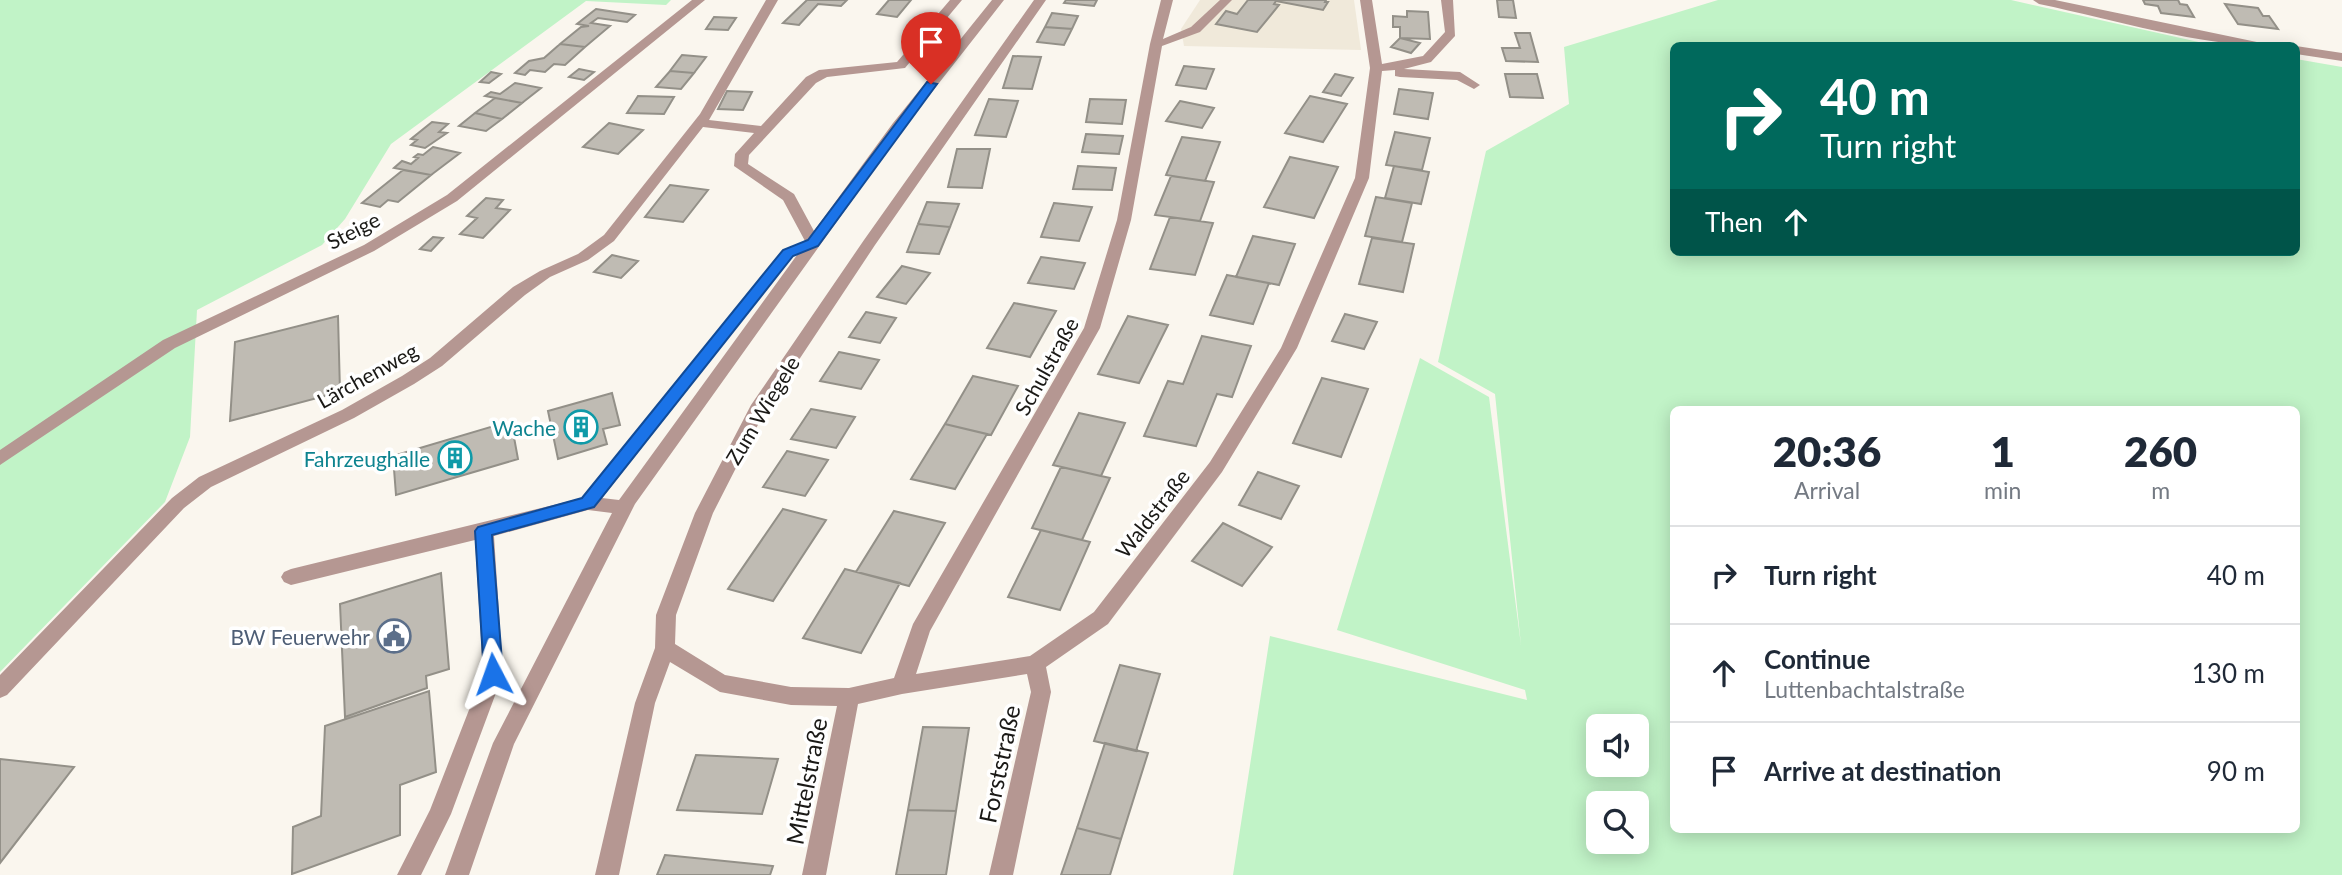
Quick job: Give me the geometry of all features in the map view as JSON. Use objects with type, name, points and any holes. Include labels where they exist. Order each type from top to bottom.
[{"type":"street","name":"Steige","points":[[0,459],[169,344],[369,248],[452,198],[699,0]]},
{"type":"street","name":"Lärchenweg","points":[[0,689],[178,503],[205,482],[348,414],[408,380],[436,362],[519,291],[545,274],[583,257],[608,238],[699,124],[772,0]]},
{"type":"street","points":[[813,243],[789,197],[741,166],[743,154],[811,80],[824,73],[901,65],[956,0]]},
{"type":"street","points":[[457,875],[504,743],[623,508],[898,126],[998,0]]},
{"type":"street","name":"Zum Wiegele","points":[[607,875],[645,703],[665,648],[666,615],[704,513],[757,410],[869,243],[1040,0]]},
{"type":"street","name":"Schulstraße","points":[[902,685],[919,630],[1093,328],[1124,220],[1156,44],[1167,0]]},
{"type":"street","points":[[1156,44],[1180,40],[1201,29],[1226,0]]},
{"type":"street","name":"Waldstraße","points":[[665,648],[720,683],[791,696],[849,698],[902,685],[1035,664],[1101,618],[1216,467],[1289,348],[1302,312],[1363,178],[1376,68],[1366,0]]},
{"type":"street","points":[[1376,68],[1402,66],[1427,59],[1451,33],[1447,0]]},
{"type":"street","points":[[2039,0],[2247,42]]},
{"type":"street","points":[[2300,51],[2342,57]]},
{"type":"street","points":[[1376,68],[1401,73],[1460,76],[1474,85]]},
{"type":"street","points":[[699,124],[764,130]]},
{"type":"street","points":[[588,503],[788,253],[813,243]]},
{"type":"street","points":[[291,578],[588,503],[623,508]]},
{"type":"street","points":[[409,875],[440,814],[493,674],[484,531]]},
{"type":"street","name":"Forststraße","points":[[1001,875],[1041,692],[1035,664]]},
{"type":"street","name":"Mittelstraße","points":[[814,875],[849,698]]},
{"type":"shaded area","points":[[1200,0],[1354,0],[1361,50],[1184,46],[1181,29]]},
{"type":"green space","points":[[0,0],[671,0],[666,5],[586,1],[391,144],[345,219],[322,245],[197,310],[190,437],[165,502],[0,672]]},
{"type":"green space","points":[[1718,0],[2011,0],[2199,42],[1670,42],[1670,256],[2300,256],[2300,60],[2342,67],[2342,875],[1233,875],[1270,636],[1527,700],[1525,690],[1337,630],[1420,358],[1489,397],[1521,645],[1495,394],[1438,362],[1486,151],[1569,104],[1564,47]]},
{"type":"building","points":[[807,0],[847,0],[841,6],[818,4],[799,25],[783,23]]},
{"type":"building","points":[[889,0],[911,0],[897,17],[877,14]]},
{"type":"building","points":[[1066,0],[1097,0],[1094,6],[1064,3]]},
{"type":"building","points":[[1248,0],[1328,2],[1323,10],[1276,1],[1274,4],[1279,5],[1257,32],[1216,24],[1226,11],[1237,14]]},
{"type":"building","points":[[1497,0],[1513,0],[1516,18],[1499,17]]},
{"type":"building","points":[[2143,0],[2178,0],[2180,4],[2187,5],[2194,17],[2161,13],[2158,6],[2145,4]]},
{"type":"building","points":[[2225,4],[2258,8],[2263,16],[2269,16],[2278,29],[2238,24]]},
{"type":"building","points":[[596,9],[635,15],[627,22],[598,18],[591,23],[610,26],[585,47],[560,44],[581,27],[589,26],[577,24]]},
{"type":"building","points":[[1407,11],[1428,12],[1430,39],[1400,38],[1400,27],[1393,27],[1393,16],[1407,17]]},
{"type":"building","points":[[1052,13],[1078,16],[1072,29],[1045,27]]},
{"type":"building","points":[[714,17],[736,18],[728,30],[706,29]]},
{"type":"building","points":[[1045,27],[1072,29],[1064,45],[1037,42]]},
{"type":"building","points":[[1515,33],[1530,33],[1538,62],[1506,61],[1502,48],[1520,48]]},
{"type":"building","points":[[1400,38],[1420,43],[1411,53],[1391,47]]},
{"type":"building","points":[[560,44],[585,47],[565,65],[554,64],[545,72],[530,70],[525,75],[515,73],[529,61],[544,58]]},
{"type":"building","points":[[682,55],[706,57],[694,73],[670,71]]},
{"type":"building","points":[[1013,56],[1041,57],[1032,89],[1003,88]]},
{"type":"building","points":[[1184,66],[1214,69],[1206,89],[1176,85]]},
{"type":"building","points":[[579,69],[594,72],[584,80],[569,77]]},
{"type":"building","points":[[670,71],[694,73],[681,89],[656,87]]},
{"type":"building","points":[[491,72],[501,74],[489,83],[480,82]]},
{"type":"building","points":[[1335,74],[1353,78],[1341,96],[1323,92]]},
{"type":"building","points":[[1505,74],[1537,74],[1543,98],[1510,97]]},
{"type":"building","points":[[515,83],[541,88],[522,103],[485,96],[491,92],[500,94]]},
{"type":"building","points":[[1399,89],[1433,93],[1428,119],[1394,114]]},
{"type":"building","points":[[727,91],[752,92],[743,110],[718,109]]},
{"type":"building","points":[[638,96],[674,97],[664,114],[627,113]]},
{"type":"building","points":[[1310,96],[1347,104],[1323,142],[1285,133]]},
{"type":"building","points":[[495,98],[522,103],[502,119],[475,113]]},
{"type":"building","points":[[989,99],[1018,101],[1006,137],[975,135]]},
{"type":"building","points":[[1090,99],[1126,100],[1122,124],[1086,122]]},
{"type":"building","points":[[1180,101],[1214,108],[1202,128],[1166,121]]},
{"type":"building","points":[[475,113],[502,119],[486,131],[459,126]]},
{"type":"building","points":[[432,122],[448,124],[439,132],[447,133],[425,148],[411,145],[417,140],[411,139]]},
{"type":"building","points":[[609,123],[643,130],[618,154],[583,147]]},
{"type":"building","points":[[1395,132],[1430,138],[1422,170],[1386,165]]},
{"type":"building","points":[[1086,134],[1123,136],[1119,154],[1082,152]]},
{"type":"building","points":[[1182,137],[1220,142],[1205,181],[1166,175]]},
{"type":"building","points":[[433,147],[460,153],[431,175],[394,168],[402,161],[411,164],[418,158],[414,157],[423,155]]},
{"type":"building","points":[[957,149],[990,149],[982,188],[948,187]]},
{"type":"building","points":[[1290,157],[1338,167],[1314,218],[1264,207]]},
{"type":"building","points":[[1078,166],[1116,168],[1112,190],[1073,189]]},
{"type":"building","points":[[1394,166],[1429,172],[1421,204],[1385,198]]},
{"type":"building","points":[[403,170],[431,175],[398,202],[388,200],[380,207],[362,203]]},
{"type":"building","points":[[1171,176],[1214,182],[1200,221],[1155,215]]},
{"type":"building","points":[[670,185],[708,190],[683,222],[645,217]]},
{"type":"building","points":[[1376,197],[1412,203],[1402,242],[1365,236]]},
{"type":"building","points":[[486,198],[503,200],[496,208],[510,210],[483,238],[460,234],[477,218],[467,216]]},
{"type":"building","points":[[927,202],[959,204],[950,227],[918,224]]},
{"type":"building","points":[[1054,203],[1092,207],[1079,241],[1041,237]]},
{"type":"building","points":[[1170,217],[1213,223],[1195,275],[1150,269]]},
{"type":"building","points":[[918,224],[950,227],[939,254],[907,252]]},
{"type":"building","points":[[1253,236],[1295,244],[1279,285],[1236,277]]},
{"type":"building","points":[[433,237],[443,238],[431,251],[420,249]]},
{"type":"building","points":[[1372,238],[1414,244],[1403,292],[1359,284]]},
{"type":"building","points":[[612,255],[638,261],[621,278],[594,272]]},
{"type":"building","points":[[1041,257],[1085,263],[1074,289],[1028,283]]},
{"type":"building","points":[[902,266],[930,273],[906,304],[877,297]]},
{"type":"building","points":[[1227,275],[1269,283],[1253,324],[1210,315]]},
{"type":"building","points":[[1014,303],[1056,311],[1030,357],[987,348]]},
{"type":"building","points":[[866,312],[896,318],[880,343],[849,337]]},
{"type":"building","points":[[1345,314],[1377,322],[1364,349],[1332,341]]},
{"type":"building","points":[[338,316],[340,392],[230,421],[235,342]]},
{"type":"building","points":[[1128,316],[1168,325],[1139,383],[1098,374]]},
{"type":"building","points":[[1202,336],[1251,346],[1232,397],[1217,394],[1196,446],[1144,436],[1168,381],[1183,384]]},
{"type":"building","points":[[839,352],[879,360],[861,389],[820,381]]},
{"type":"building","points":[[973,376],[1018,386],[991,435],[945,424]]},
{"type":"building","points":[[1322,378],[1368,389],[1341,457],[1293,443]]},
{"type":"building","name":"Wache","points":[[612,393],[620,425],[603,429],[607,444],[558,459],[548,411]]},
{"type":"building","points":[[811,409],[855,417],[836,448],[791,439]]},
{"type":"building","points":[[1079,413],[1125,423],[1101,476],[1053,465]]},
{"type":"building","name":"Fahrzeughalle","points":[[511,421],[518,459],[396,495],[393,456]]},
{"type":"building","points":[[945,424],[987,434],[955,489],[911,479]]},
{"type":"building","points":[[787,451],[828,460],[805,496],[763,487]]},
{"type":"building","points":[[1061,467],[1110,478],[1082,540],[1032,528]]},
{"type":"building","points":[[1258,472],[1299,486],[1281,519],[1239,505]]},
{"type":"building","points":[[783,509],[826,520],[773,601],[728,589]]},
{"type":"building","points":[[894,511],[945,523],[909,586],[856,572]]},
{"type":"building","points":[[1223,523],[1272,547],[1242,586],[1192,561]]},
{"type":"building","points":[[1041,530],[1090,542],[1060,610],[1008,597]]},
{"type":"building","points":[[845,569],[900,583],[861,653],[803,638]]},
{"type":"building","name":"BW Feuerwehr","points":[[441,573],[449,669],[426,676],[427,688],[345,717],[340,604]]},
{"type":"building","points":[[1120,665],[1160,674],[1136,751],[1094,741]]},
{"type":"building","points":[[429,691],[436,772],[400,785],[400,835],[292,874],[293,827],[321,816],[325,726]]},
{"type":"building","points":[[923,727],[969,728],[956,811],[908,810]]},
{"type":"building","points":[[1105,743],[1148,753],[1121,839],[1077,828]]},
{"type":"building","points":[[696,755],[778,759],[762,814],[677,810]]},
{"type":"building","points":[[0,759],[74,767],[0,863]]},
{"type":"building","points":[[908,810],[956,811],[946,875],[896,875]]},
{"type":"building","points":[[1077,828],[1121,839],[1110,875],[1061,875]]},
{"type":"building","points":[[665,855],[773,866],[770,875],[657,875]]},
{"type":"place","name":"Wache","points":[[581,427]]},
{"type":"place","name":"Fahrzeughalle","points":[[455,458]]},
{"type":"place","name":"BW Feuerwehr","points":[[394,636]]},
{"type":"route","points":[[493,674],[484,531],[588,503],[788,253],[813,243],[931,84]]}]
